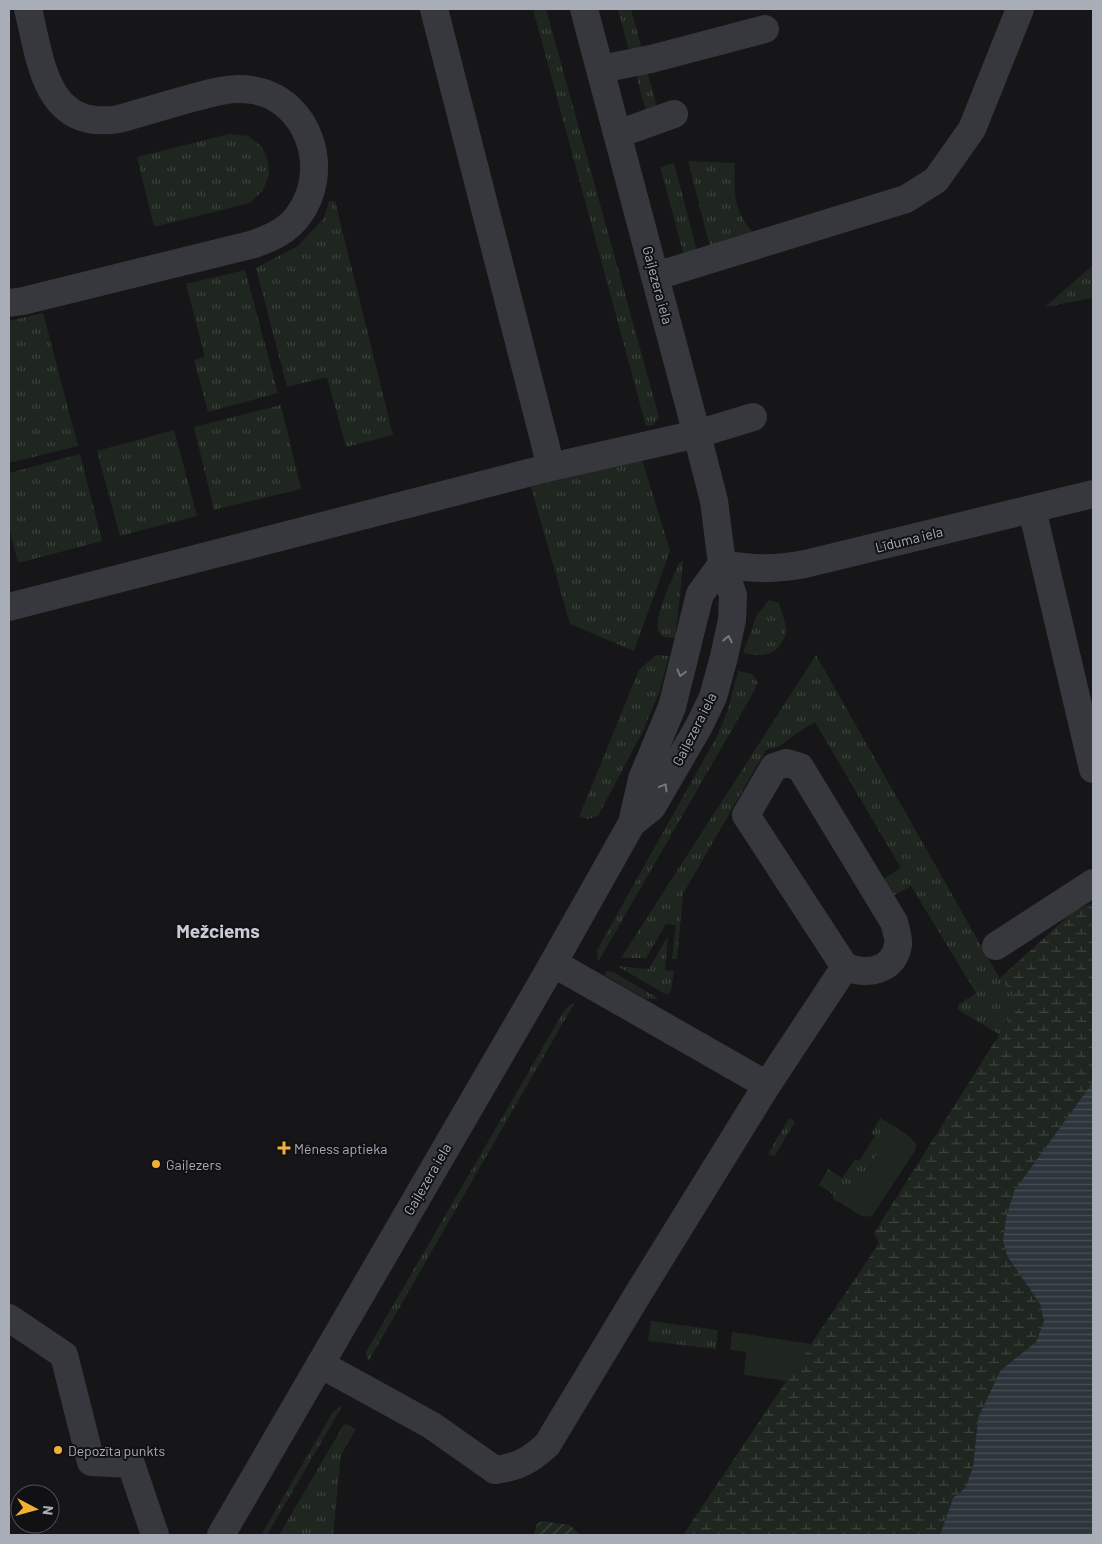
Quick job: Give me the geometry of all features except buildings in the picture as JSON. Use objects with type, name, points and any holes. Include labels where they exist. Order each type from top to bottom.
[{"type":"street","points":[[9,303],[271,239],[286,229],[298,217],[308,202],[313,185],[315,167],[314,150],[298,118],[286,106],[271,96],[254,90],[236,88],[218,91],[119,119],[105,121],[82,117],[71,112],[53,94],[47,81],[28,9]]},
{"type":"street","points":[[434,9],[551,467]]},
{"type":"street","name":"Gaiļezera iela","points":[[584,9],[697,434],[714,501],[722,564],[733,595],[732,620],[713,696],[699,726],[652,807],[632,823]]},
{"type":"street","points":[[656,276],[906,198],[936,180],[972,129],[1020,9]]},
{"type":"street","points":[[601,69],[651,59],[765,29]]},
{"type":"street","points":[[618,134],[674,114]]},
{"type":"street","points":[[9,607],[551,467],[697,434],[753,417]]},
{"type":"street","name":"Līduma iela","points":[[722,564],[760,569],[789,567],[1093,494]]},
{"type":"street","points":[[1032,509],[1093,769]]},
{"type":"street","name":"Gaiļezera iela","points":[[221,1535],[553,963],[632,823],[642,779],[672,707],[700,594],[722,564]]},
{"type":"street","points":[[786,763],[800,767],[894,922],[898,944],[893,959],[881,969],[858,971],[845,967],[746,815],[774,767],[786,763]]},
{"type":"street","points":[[996,946],[1093,883]]},
{"type":"street","points":[[553,963],[767,1085]]},
{"type":"street","points":[[320,1364],[431,1426],[495,1470],[513,1467],[532,1458],[547,1444],[767,1085],[845,967]]},
{"type":"street","points":[[9,1318],[64,1355],[91,1462],[131,1464],[154,1535]]},
{"type":"green space","points":[[533,9],[546,9],[659,417],[654,425],[646,426]]},
{"type":"green space","points":[[618,9],[631,9],[642,50],[634,52],[628,47]]},
{"type":"green space","points":[[647,71],[658,110],[646,111],[637,79],[638,74]]},
{"type":"green space","points":[[229,134],[248,136],[262,147],[268,161],[269,175],[263,190],[250,203],[154,227],[137,157]]},
{"type":"green space","points":[[688,161],[735,163],[735,194],[739,211],[757,237],[711,251]]},
{"type":"green space","points":[[674,163],[698,255],[684,255],[660,167]]},
{"type":"green space","points":[[329,201],[335,201],[393,435],[346,447],[327,377],[287,387],[256,268],[298,246],[324,218]]},
{"type":"green space","points":[[1093,265],[1093,298],[1045,307]]},
{"type":"green space","points":[[245,270],[278,393],[208,412],[194,360],[205,357],[186,284]]},
{"type":"green space","points":[[43,313],[78,446],[9,463],[9,321]]},
{"type":"green space","points":[[281,405],[301,489],[214,510],[194,427]]},
{"type":"green space","points":[[174,430],[197,516],[120,536],[97,451]]},
{"type":"green space","points":[[80,454],[102,541],[18,563],[9,528],[9,473]]},
{"type":"green space","points":[[642,459],[670,551],[634,651],[570,624],[531,487]]},
{"type":"green space","points":[[683,560],[675,638],[667,637],[660,634],[658,628],[660,610],[679,563]]},
{"type":"green space","points":[[769,600],[779,603],[786,634],[778,647],[770,653],[755,655],[743,653],[757,615]]},
{"type":"green space","points":[[656,655],[669,656],[659,693],[643,731],[598,816],[588,819],[579,817],[639,670]]},
{"type":"green space","points":[[816,655],[1000,979],[1004,984],[1000,978],[1074,911],[1093,903],[1093,1082],[1011,1016],[999,1034],[958,1010],[958,1005],[976,993],[911,886],[893,896],[883,879],[901,868],[815,722],[778,747],[766,750],[683,894],[677,959],[672,959],[676,925],[666,924],[646,958],[621,958]]},
{"type":"green space","points":[[738,671],[752,674],[758,683],[598,962],[597,950],[716,738],[728,710]]},
{"type":"green space","points":[[1093,903],[1093,1082],[1014,1191],[1006,1218],[1003,1240],[1007,1256],[1040,1304],[1044,1321],[1036,1342],[1000,1371],[978,1418],[973,1467],[965,1488],[953,1498],[940,1535],[683,1535],[879,1243],[874,1233],[1011,1016],[1023,1005],[1000,979],[1073,912]]},
{"type":"green space","points":[[668,936],[665,970],[674,971],[671,991],[667,995],[617,966],[649,969]]},
{"type":"green space","points":[[606,971],[613,972],[659,999],[646,999],[604,975]]},
{"type":"green space","points":[[575,1002],[368,1362],[366,1352],[565,1009]]},
{"type":"green space","points":[[789,1118],[795,1122],[774,1157],[768,1154]]},
{"type":"green space","points":[[880,1118],[894,1126],[846,1206],[833,1199],[834,1195],[819,1185],[828,1169],[842,1178],[855,1159],[859,1161],[875,1136],[871,1134]]},
{"type":"green space","points":[[894,1126],[910,1137],[916,1144],[916,1149],[873,1215],[862,1216],[846,1206]]},
{"type":"green space","points":[[651,1321],[718,1330],[716,1349],[648,1341]]},
{"type":"green space","points":[[732,1332],[812,1344],[787,1381],[744,1375],[746,1352],[730,1350]]},
{"type":"green space","points":[[343,1405],[267,1535],[261,1535],[333,1412]]},
{"type":"green space","points":[[346,1424],[356,1429],[341,1455],[333,1535],[279,1535],[343,1426]]},
{"type":"green space","points":[[542,1521],[570,1525],[580,1535],[534,1535],[537,1524]]},
{"type":"shaded area","points":[[1093,1082],[1093,1535],[940,1535],[953,1498],[965,1488],[973,1467],[978,1418],[1000,1371],[1036,1342],[1044,1321],[1040,1304],[1007,1256],[1003,1240],[1006,1218],[1014,1191]]},
{"type":"place","name":"Mēness aptieka","points":[[284,1148]]},
{"type":"place","name":"Gaiļezers","points":[[156,1164]]},
{"type":"place","name":"Depozīta punkts","points":[[58,1450]]},
{"type":"district","name":"Mežciems","points":[[218,930]]}]
